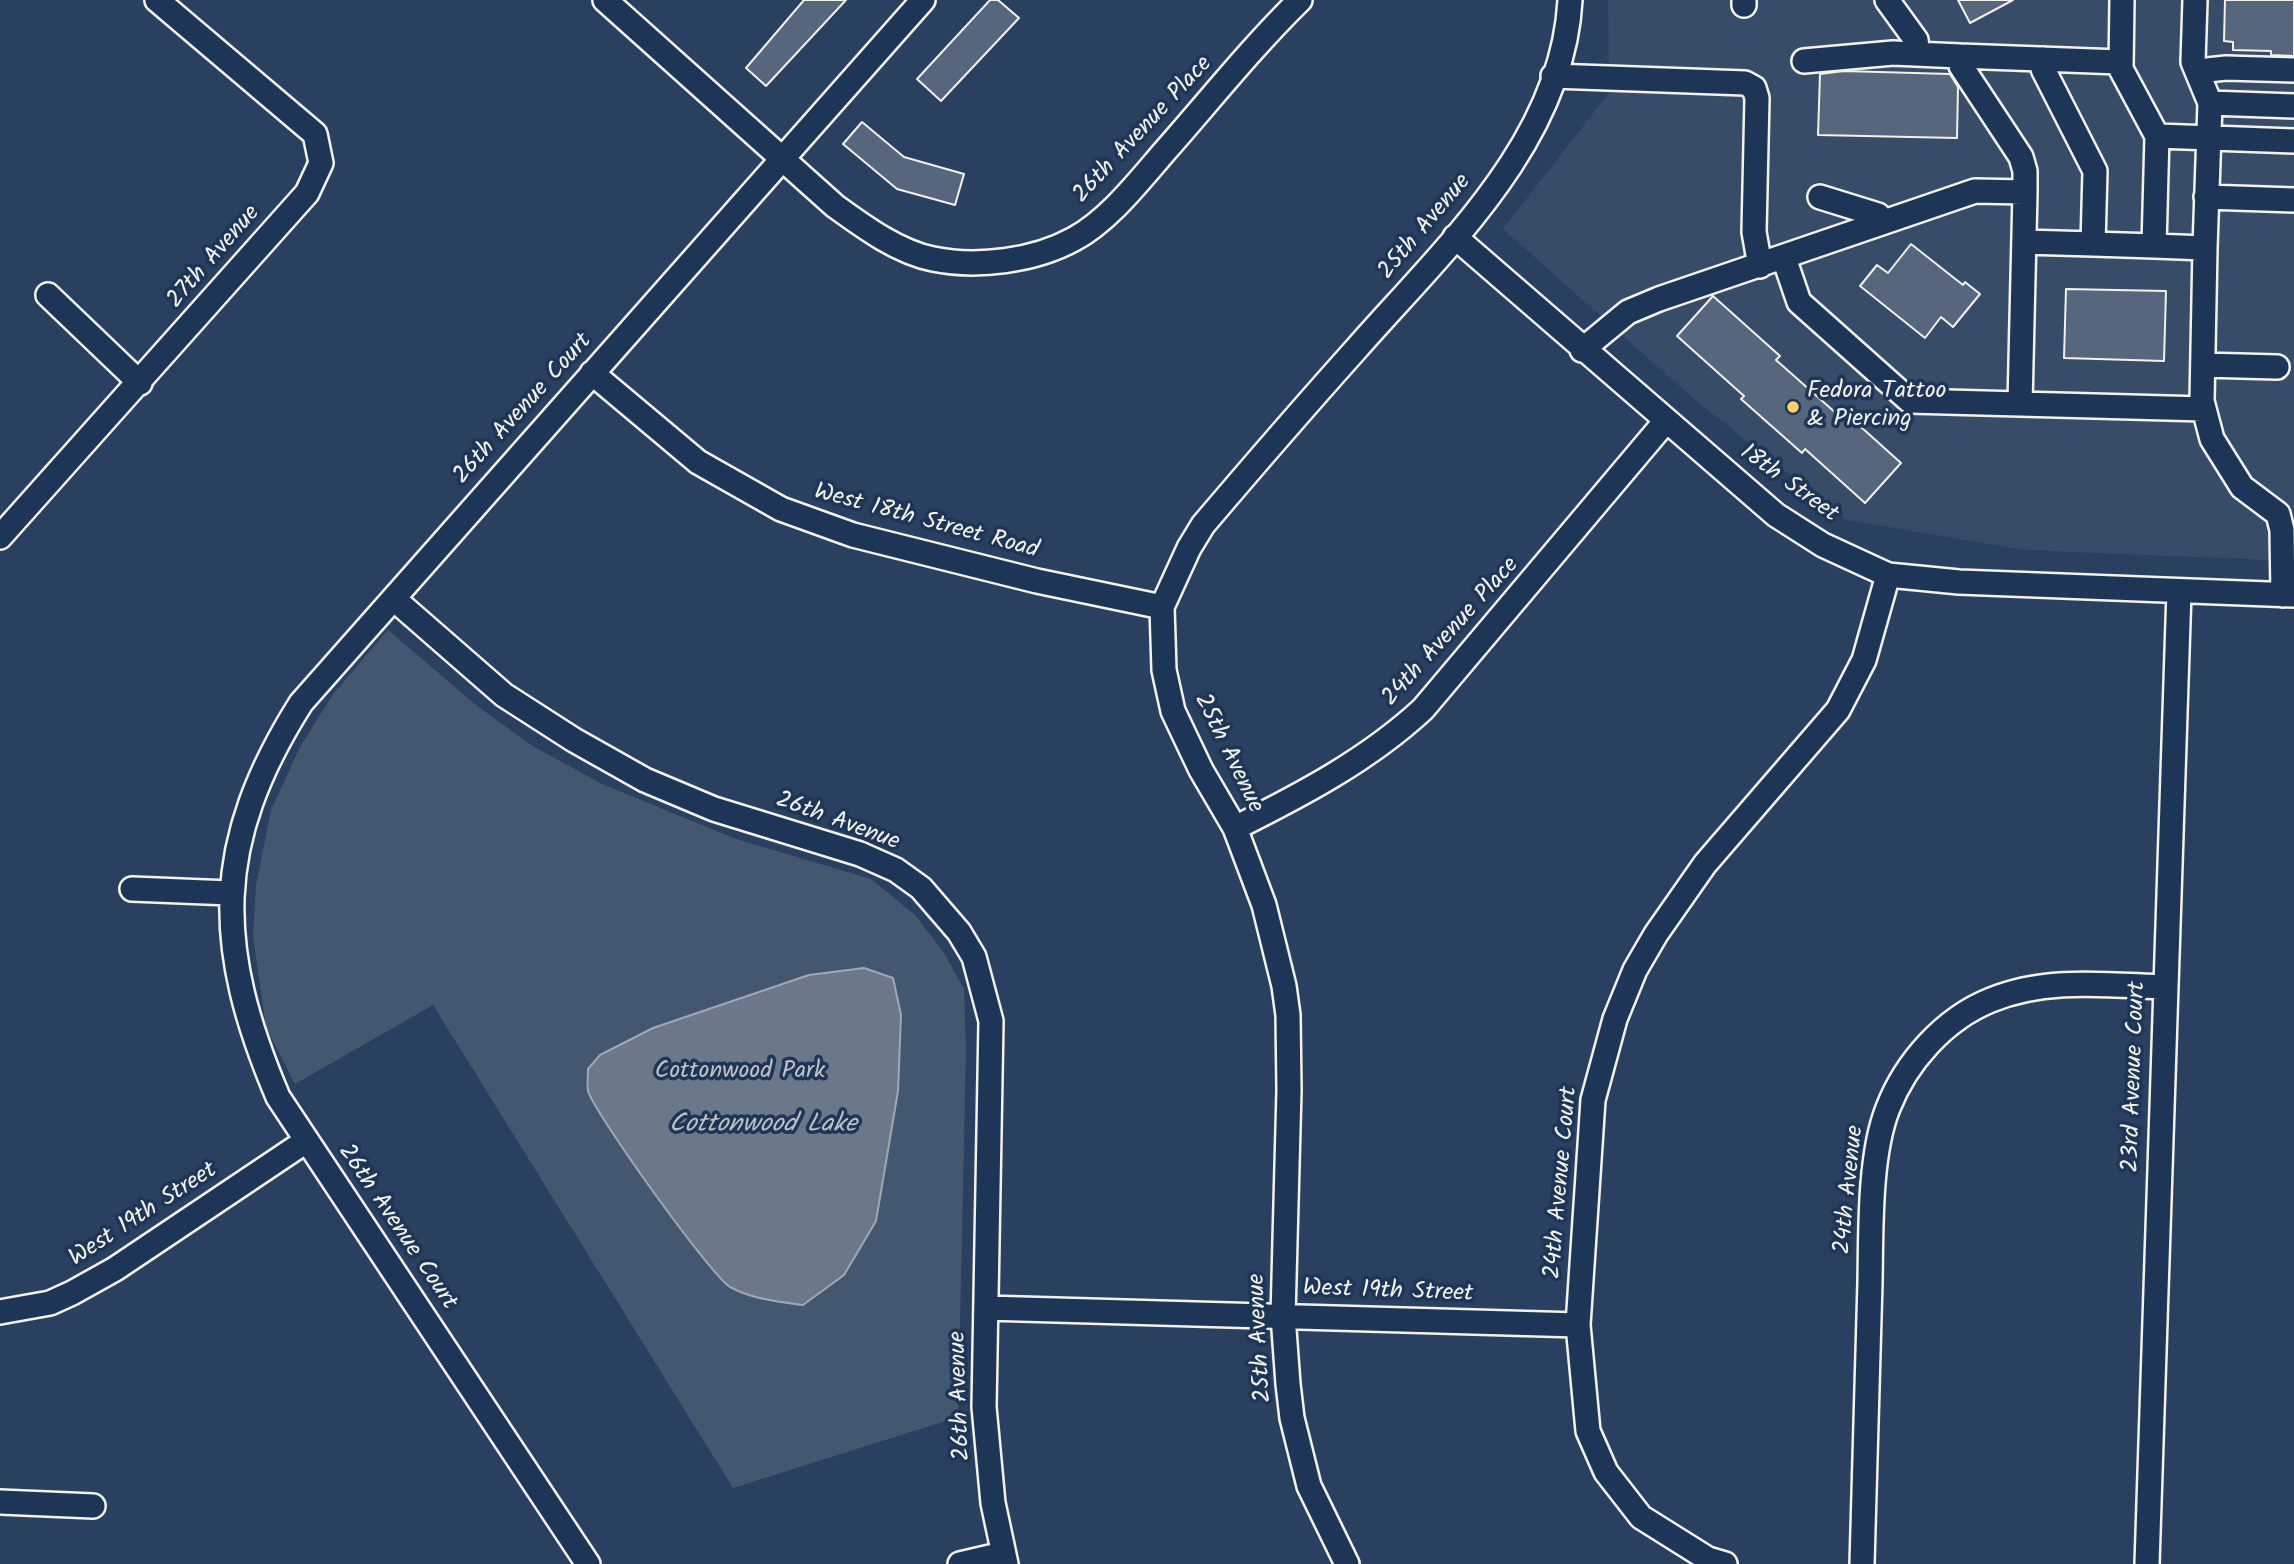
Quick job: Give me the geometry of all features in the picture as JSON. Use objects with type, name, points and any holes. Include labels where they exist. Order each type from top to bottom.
[{"type":"street","name":"27th Avenue","points":[[0,537],[307,193],[321,163],[315,134],[157,0]]},
{"type":"street","name":"26th Avenue Place","points":[[605,0],[781,160],[872,233],[931,259],[958,262],[1014,259],[1073,240],[1089,229],[1137,184],[1300,0]]},
{"type":"street","name":"26th Avenue Court","points":[[588,1564],[278,1097],[252,1036],[236,972],[230,893],[243,825],[271,750],[301,704],[923,0]]},
{"type":"street","name":"25th Avenue","points":[[1346,1564],[1309,1486],[1287,1384],[1283,1316],[1288,1015],[1264,905],[1235,828],[1173,711],[1164,670],[1162,607],[1189,548],[1203,525],[1455,237],[1504,174],[1534,125],[1553,76],[1569,16],[1570,0]]},
{"type":"street","points":[[1887,0],[1916,40],[1918,54]]},
{"type":"street","points":[[2122,0],[2121,69],[2158,136],[2154,246]]},
{"type":"street","points":[[2195,0],[2193,62],[2210,103],[2206,197],[2204,409],[2212,439],[2242,487],[2286,514],[2282,530],[2289,595]]},
{"type":"street","points":[[1804,61],[1893,52],[2120,62]]},
{"type":"street","points":[[1959,56],[1961,66],[2021,157],[2025,171],[2020,404]]},
{"type":"street","points":[[2043,59],[2043,69],[2095,171],[2093,244]]},
{"type":"street","points":[[2198,71],[2226,68],[2294,70]]},
{"type":"street","points":[[1553,76],[1745,83],[1754,89],[1757,98],[1754,232],[1760,266]]},
{"type":"street","points":[[2210,103],[2294,106]]},
{"type":"street","points":[[2158,136],[2294,141]]},
{"type":"street","points":[[1582,350],[1628,312],[1659,299],[1975,191],[2025,192]]},
{"type":"street","points":[[1820,197],[1878,215],[1881,221]]},
{"type":"street","points":[[2206,197],[2294,200]]},
{"type":"street","name":"18th Street","points":[[1455,237],[1665,422],[1776,515],[1823,545],[1888,575],[1959,582],[2289,595]]},
{"type":"street","points":[[2024,242],[2205,248]]},
{"type":"street","points":[[1784,257],[1799,302],[1910,401],[2204,409]]},
{"type":"street","points":[[48,296],[140,383]]},
{"type":"street","points":[[2203,365],[2277,367]]},
{"type":"street","name":"West 18th Street Road","points":[[592,373],[698,462],[781,509],[853,535],[1037,582],[1162,607]]},
{"type":"street","name":"24th Avenue Place","points":[[1235,828],[1352,764],[1402,728],[1423,709],[1665,422]]},
{"type":"street","name":"24th Avenue Court","points":[[1725,1564],[1708,1559],[1641,1517],[1606,1472],[1588,1432],[1578,1325],[1592,1100],[1615,1019],[1635,970],[1677,901],[1838,710],[1864,660],[1888,575]]},
{"type":"street","name":"23rd Avenue Court","points":[[2147,1564],[2179,591]]},
{"type":"street","name":"26th Avenue","points":[[394,599],[504,695],[574,740],[645,780],[714,809],[860,854],[896,870],[921,888],[959,932],[974,957],[991,1021],[984,1407],[993,1503],[1004,1559]]},
{"type":"street","points":[[132,889],[230,893]]},
{"type":"street","name":"24th Avenue","points":[[1862,1564],[1872,1214],[1880,1132],[1900,1082],[1930,1041],[1959,1017],[1990,1000],[2020,990],[2072,984],[2165,988]]},
{"type":"street","name":"West 19th Street","points":[[0,1312],[50,1303],[82,1287],[306,1142]]},
{"type":"street","name":"West 19th Street","points":[[986,1308],[1578,1325]]},
{"type":"street","points":[[0,1502],[93,1506]]},
{"type":"street","points":[[960,1564],[1004,1559]]},
{"type":"shaded area","points":[[1608,0],[2294,0],[2294,561],[2026,550],[1847,520],[1694,399],[1503,229],[1609,93]]},
{"type":"green space","name":"Cottonwood Park","points":[[388,630],[476,705],[531,745],[602,784],[736,839],[871,879],[915,915],[944,953],[964,989],[966,1048],[958,1417],[733,1488],[433,1005],[295,1084],[266,1027],[253,936],[256,886],[271,810],[301,745],[334,693]]},
{"type":"water","name":"Cottonwood Lake","points":[[864,968],[893,978],[901,1015],[898,1091],[876,1221],[844,1275],[803,1305],[747,1294],[730,1287],[719,1276],[654,1194],[595,1106],[588,1091],[588,1069],[600,1055],[653,1028],[809,975]]},
{"type":"building","points":[[804,0],[846,0],[766,86],[746,68]]},
{"type":"building","points":[[990,0],[998,0],[1019,18],[941,101],[917,79]]},
{"type":"building","points":[[1958,0],[2013,0],[1970,23]]},
{"type":"building","points":[[2225,0],[2294,0],[2294,56],[2271,55],[2271,51],[2233,50],[2233,42],[2224,41]]},
{"type":"building","points":[[1844,71],[1950,74],[1958,87],[1957,138],[1818,135],[1820,74]]},
{"type":"building","points":[[862,122],[904,157],[964,174],[955,205],[897,189],[843,144]]},
{"type":"building","points":[[1911,244],[1963,285],[1965,282],[1980,294],[1953,327],[1941,317],[1925,338],[1860,286],[1877,265],[1888,273]]},
{"type":"building","points":[[2066,289],[2166,291],[2164,361],[2064,358]]},
{"type":"building","points":[[1713,296],[1780,356],[1776,360],[1837,414],[1841,409],[1901,463],[1865,503],[1805,449],[1802,453],[1741,399],[1744,396],[1677,336]]},
{"type":"place","name":"Fedora Tattoo & Piercing","points":[[1793,407]]}]
